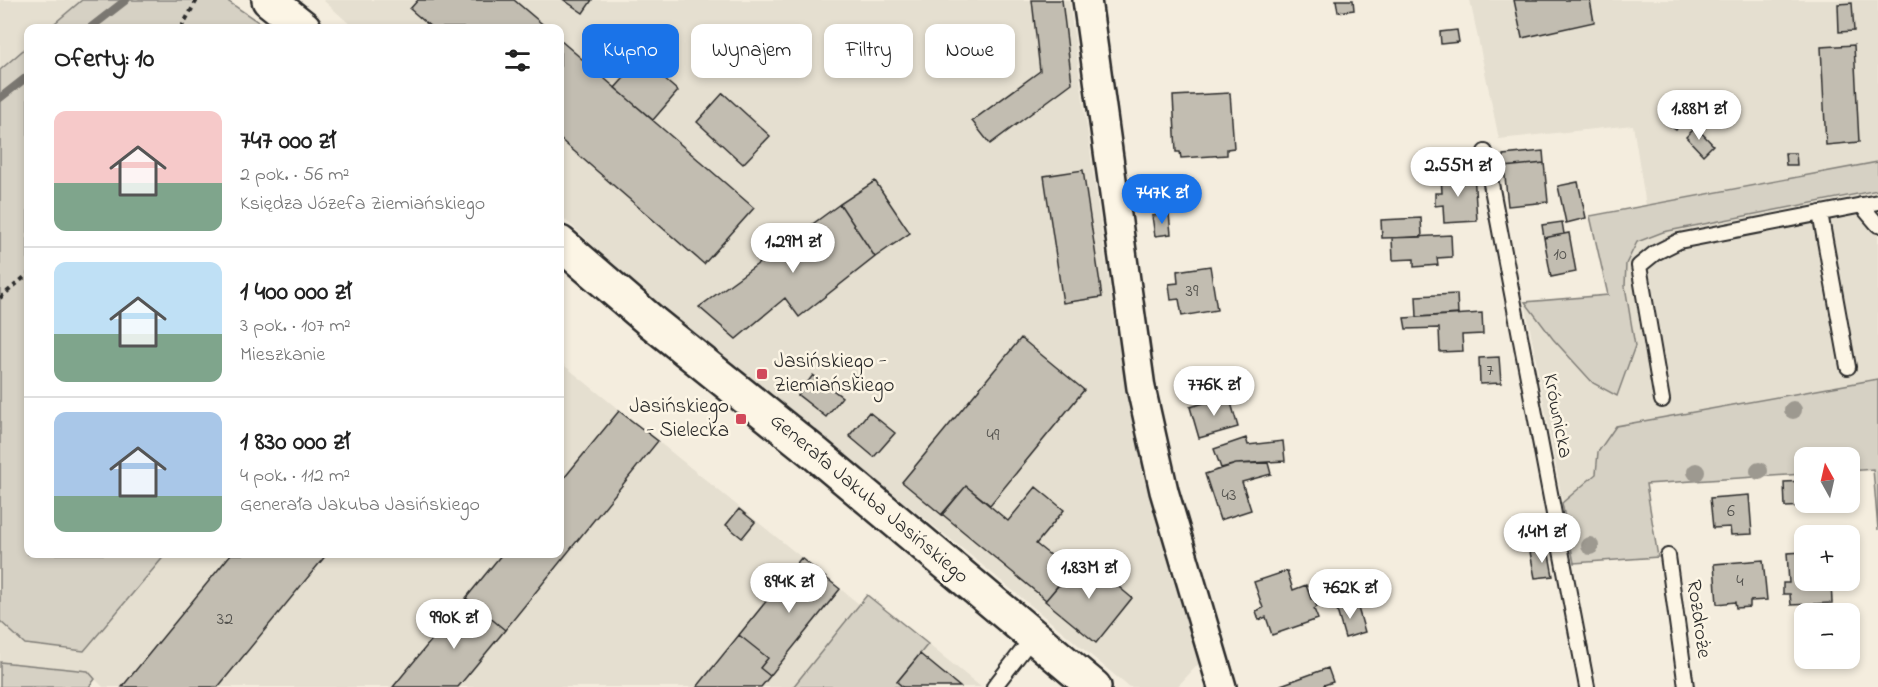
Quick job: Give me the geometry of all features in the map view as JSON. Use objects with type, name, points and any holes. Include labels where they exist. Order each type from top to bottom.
[{"type":"street","points":[[269,0],[299,24]]},
{"type":"street","points":[[1086,0],[1141,388],[1164,491],[1222,687]]},
{"type":"street","name":"Generała Jakuba Jasińskiego","points":[[564,246],[1094,687]]},
{"type":"lane","name":"Krównicka","points":[[1485,152],[1587,687]]},
{"type":"lane","points":[[1662,400],[1639,266],[1655,253],[1679,241],[1878,202]]},
{"type":"lane","points":[[1861,205],[1878,225]]},
{"type":"lane","points":[[1820,213],[1848,367]]},
{"type":"lane","name":"Rozdroże","points":[[1668,556],[1686,687]]},
{"type":"lane","points":[[994,687],[1033,637]]},
{"type":"path","points":[[183,24],[197,0]]},
{"type":"path","points":[[0,298],[24,277]]},
{"type":"shaded area","points":[[0,0],[117,0],[84,24],[24,24],[24,70],[0,88]]},
{"type":"shaded area","points":[[82,0],[226,0],[261,24],[54,24]]},
{"type":"shaded area","points":[[323,0],[1069,0],[1115,326],[1146,454],[1204,658],[1177,687],[1129,687],[964,550],[670,316],[564,219],[564,24],[350,24]]},
{"type":"shaded area","points":[[1470,0],[1878,0],[1878,530],[1873,469],[1860,470],[1860,447],[1794,447],[1794,475],[1646,484],[1658,557],[1574,563],[1525,302],[1608,295],[1590,216],[1646,206],[1633,125],[1499,139]]},
{"type":"shaded area","points":[[24,49],[24,558],[163,558],[84,651],[25,644],[0,621],[0,70]]},
{"type":"shaded area","points":[[1878,162],[1878,190],[1663,232],[1637,242],[1626,264],[1625,286],[1635,346],[1617,396],[1593,383],[1553,339],[1525,302],[1608,295],[1590,216]]},
{"type":"shaded area","points":[[564,365],[859,604],[867,595],[981,687],[103,687],[87,671],[0,662],[0,621],[25,644],[84,651],[163,558],[564,558]]},
{"type":"shaded area","points":[[1878,379],[1878,530],[1873,469],[1860,470],[1860,447],[1794,447],[1794,475],[1646,484],[1658,557],[1574,563],[1562,503],[1596,474],[1598,452],[1616,426]]},
{"type":"shaded area","points":[[867,595],[928,644],[897,682],[903,687],[793,687]]},
{"type":"shaded area","points":[[0,662],[88,671],[95,679],[89,687],[0,687]]},
{"type":"building","points":[[418,0],[514,0],[542,24],[427,24],[410,9]]},
{"type":"building","points":[[564,0],[592,0],[583,13]]},
{"type":"building","points":[[1032,0],[1062,0],[1072,83],[990,144],[972,121],[1040,71]]},
{"type":"building","points":[[1336,0],[1353,0],[1354,10],[1338,12]]},
{"type":"building","points":[[1514,0],[1590,0],[1594,22],[1522,38]]},
{"type":"building","points":[[1852,3],[1854,31],[1839,32],[1838,4]]},
{"type":"building","points":[[1457,30],[1459,42],[1441,44],[1440,32]]},
{"type":"building","points":[[564,43],[582,59],[582,78],[604,78],[754,208],[704,264],[564,142]]},
{"type":"building","points":[[1854,45],[1859,142],[1826,145],[1821,47]]},
{"type":"building","points":[[624,78],[663,78],[678,91],[653,120],[615,88]]},
{"type":"building","points":[[723,93],[770,136],[743,164],[697,122]]},
{"type":"building","points":[[1230,93],[1234,148],[1227,149],[1227,155],[1181,158],[1180,152],[1176,152],[1173,96]]},
{"type":"building","points":[[1680,104],[1689,110],[1676,130],[1667,124]]},
{"type":"building","points":[[1696,127],[1713,145],[1703,155],[1686,137]]},
{"type":"building","points":[[1543,151],[1544,163],[1504,167],[1503,155]]},
{"type":"building","points":[[1785,153],[1796,153],[1797,165],[1786,165]]},
{"type":"building","points":[[1544,163],[1548,202],[1508,206],[1504,167]]},
{"type":"building","points":[[1083,170],[1102,297],[1063,303],[1044,176]]},
{"type":"building","points":[[1474,172],[1477,221],[1444,223],[1443,205],[1435,206],[1435,193],[1442,193],[1441,175]]},
{"type":"building","points":[[875,181],[910,233],[875,257],[840,204]]},
{"type":"building","points":[[1578,182],[1586,218],[1566,223],[1558,186]]},
{"type":"building","points":[[840,204],[875,257],[799,317],[785,298],[736,339],[699,307]]},
{"type":"building","points":[[1169,214],[1171,234],[1155,236],[1152,216]]},
{"type":"building","points":[[1421,218],[1422,237],[1382,238],[1381,220]]},
{"type":"building","points":[[1562,222],[1564,234],[1544,238],[1542,225]]},
{"type":"building","points":[[1569,233],[1576,272],[1551,277],[1544,238]]},
{"type":"building","points":[[1451,235],[1452,257],[1437,258],[1438,265],[1414,267],[1414,259],[1393,260],[1392,238]]},
{"type":"building","points":[[1210,266],[1217,310],[1182,316],[1179,299],[1171,300],[1169,284],[1178,283],[1177,271]]},
{"type":"building","points":[[1457,294],[1458,314],[1417,317],[1416,296]]},
{"type":"building","points":[[1482,313],[1483,334],[1462,335],[1463,351],[1440,352],[1439,328],[1406,329],[1404,318]]},
{"type":"building","points":[[1021,338],[1084,390],[990,505],[966,486],[942,515],[902,482]]},
{"type":"building","points":[[1499,357],[1501,383],[1480,384],[1479,358]]},
{"type":"building","points":[[813,375],[842,397],[826,417],[798,395]]},
{"type":"building","points":[[1229,396],[1238,427],[1199,438],[1190,407]]},
{"type":"building","points":[[619,411],[658,441],[564,557],[564,478]]},
{"type":"building","points":[[869,412],[895,433],[874,457],[849,436]]},
{"type":"building","points":[[1246,438],[1248,445],[1283,441],[1285,461],[1236,464],[1221,468],[1214,449]]},
{"type":"building","points":[[1268,463],[1271,474],[1242,482],[1251,510],[1220,520],[1205,474],[1236,464]]},
{"type":"building","points":[[1784,482],[1794,482],[1794,507],[1785,507]]},
{"type":"building","points":[[966,486],[1008,521],[1036,487],[1064,510],[1036,544],[1070,571],[1046,600],[942,514]]},
{"type":"building","points":[[1749,495],[1752,534],[1731,535],[1730,527],[1713,528],[1710,498]]},
{"type":"building","points":[[739,509],[755,522],[742,538],[726,525]]},
{"type":"building","points":[[1548,549],[1553,576],[1535,578],[1530,552]]},
{"type":"building","points":[[1787,553],[1794,553],[1794,591],[1831,591],[1832,603],[1794,603],[1791,605],[1790,594],[1783,594],[1783,583],[1789,583]]},
{"type":"building","points":[[1083,557],[1132,598],[1096,643],[1045,601]]},
{"type":"building","points":[[228,558],[324,558],[218,687],[122,687]]},
{"type":"building","points":[[499,558],[563,558],[505,630],[466,598]]},
{"type":"building","points":[[801,558],[840,589],[770,676],[760,668],[768,658],[739,635]]},
{"type":"building","points":[[1763,560],[1767,600],[1750,601],[1750,607],[1736,608],[1735,602],[1717,604],[1714,564]]},
{"type":"building","points":[[1287,571],[1293,590],[1306,585],[1317,607],[1314,609],[1318,619],[1272,635],[1266,617],[1259,620],[1256,611],[1263,608],[1254,582]]},
{"type":"building","points":[[466,598],[505,630],[458,687],[393,687]]},
{"type":"building","points":[[1356,601],[1365,632],[1345,638],[1336,607]]},
{"type":"building","points":[[739,635],[768,658],[760,668],[770,676],[761,687],[697,687]]},
{"type":"building","points":[[920,654],[960,687],[903,687],[897,682]]},
{"type":"building","points":[[1328,668],[1333,682],[1324,685],[1325,687],[1282,687],[1281,685]]},
{"type":"waterway","points":[[95,24],[126,0]]},
{"type":"waterway","points":[[0,98],[24,79]]},
{"type":"place","name":"Jasińskiego - Ziemiańskiego","points":[[762,374]]},
{"type":"place","name":"Jasińskiego - Sielecka","points":[[741,419]]}]
